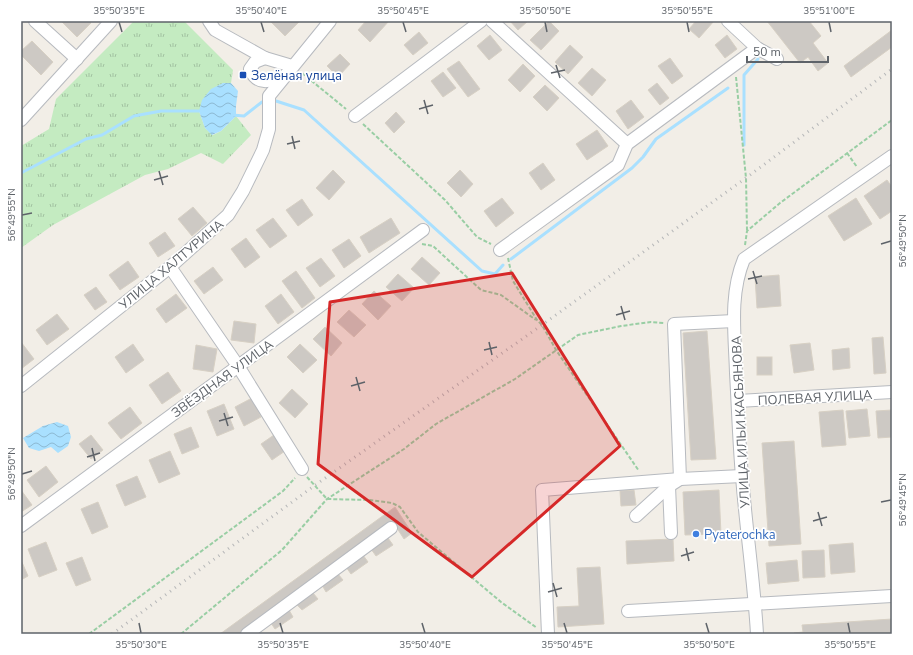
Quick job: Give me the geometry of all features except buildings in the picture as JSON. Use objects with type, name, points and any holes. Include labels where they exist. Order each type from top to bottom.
[{"type":"street","points":[[35,21],[77,59]]},
{"type":"street","points":[[21,120],[111,21]]},
{"type":"street","points":[[209,21],[215,30],[265,58],[292,66]]},
{"type":"street","name":"УЛИЦА ХАЛТУРИНА","points":[[21,386],[170,267],[228,215],[243,191],[263,150],[269,129],[269,96],[330,21]]},
{"type":"street","points":[[355,116],[481,21]]},
{"type":"street","points":[[492,21],[627,144]]},
{"type":"street","points":[[728,21],[757,48],[777,59]]},
{"type":"street","points":[[500,250],[618,165],[627,144],[757,48]]},
{"type":"street","points":[[265,58],[255,62],[250,69],[253,76],[262,81],[273,81],[284,76]]},
{"type":"street","points":[[744,259],[892,156]]},
{"type":"street","name":"ЗВЁЗДНАЯ УЛИЦА","points":[[21,526],[423,230]]},
{"type":"street","name":"УЛИЦА ИЛЬИ КАСЬЯНОВА","points":[[744,259],[738,272],[734,293],[734,321],[742,476],[757,634]]},
{"type":"street","points":[[170,267],[238,366],[302,469]]},
{"type":"street","points":[[680,479],[674,324],[734,321]]},
{"type":"street","name":"ПОЛЕВАЯ УЛИЦА","points":[[738,401],[892,392]]},
{"type":"street","points":[[544,632],[542,490],[646,481],[742,476]]},
{"type":"street","points":[[636,516],[669,486],[680,479]]},
{"type":"street","points":[[669,486],[671,533]]},
{"type":"street","points":[[247,634],[391,528]]},
{"type":"street","points":[[628,611],[892,596]]},
{"type":"path","points":[[292,66],[355,116],[445,200],[478,237],[496,246],[500,250],[508,259],[513,281],[537,320]]},
{"type":"path","points":[[736,74],[746,178],[747,231],[744,259]]},
{"type":"path","points":[[747,231],[780,203],[892,120]]},
{"type":"path","points":[[847,153],[864,176]]},
{"type":"path","points":[[407,242],[433,246],[481,290],[501,295],[537,320],[542,325],[556,350],[646,481]]},
{"type":"path","points":[[181,634],[282,550],[327,499],[404,449],[436,424],[515,380],[578,335],[643,323],[674,324]]},
{"type":"path","points":[[89,634],[283,491],[302,469],[314,486],[327,499],[370,500],[392,503],[400,507],[418,532],[501,602],[544,632]]},
{"type":"highlighted area","points":[[512,273],[620,446],[472,577],[318,464],[330,302]]},
{"type":"green space","points":[[134,21],[184,21],[233,70],[231,83],[223,83],[199,111],[205,128],[213,135],[221,131],[236,116],[251,135],[223,164],[201,153],[168,169],[145,175],[53,225],[21,248],[21,146],[49,129],[56,99]]},
{"type":"water","points":[[223,83],[231,83],[238,91],[236,116],[221,131],[212,135],[205,128],[199,111],[202,100],[211,89]]},
{"type":"water","points":[[57,422],[68,426],[71,437],[68,446],[58,453],[51,447],[39,451],[29,448],[23,438],[43,426]]},
{"type":"waterway","points":[[744,145],[744,75],[758,59]]},
{"type":"waterway","points":[[511,259],[632,168],[643,157],[656,139],[728,88]]},
{"type":"waterway","points":[[276,101],[304,110],[482,271],[495,274],[503,265]]},
{"type":"waterway","points":[[232,115],[244,116],[262,102]]},
{"type":"waterway","points":[[21,173],[86,139],[102,135],[134,116],[161,111],[201,111]]},
{"type":"railway","points":[[112,634],[314,486],[542,325],[746,178],[892,69]]},
{"type":"place","name":"Зелёная улица","points":[[243,75]]},
{"type":"place","name":"Pyaterochka","points":[[696,534]]}]
